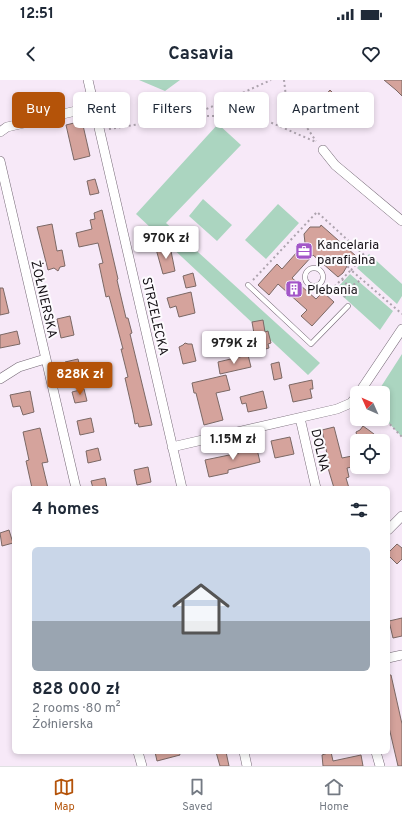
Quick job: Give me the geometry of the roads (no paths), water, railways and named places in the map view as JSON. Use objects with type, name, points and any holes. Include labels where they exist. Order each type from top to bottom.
[{"type":"street","name":"STRZELECKA","points":[[88,80],[90,92]]},
{"type":"street","points":[[0,132],[7,127],[73,112]]},
{"type":"street","name":"STRZELECKA","points":[[99,128],[182,486]]},
{"type":"street","points":[[319,146],[335,165],[402,221]]},
{"type":"street","name":"ŻOŁNIERSKA","points":[[0,162],[76,486]]},
{"type":"street","points":[[365,386],[402,329]]},
{"type":"street","points":[[0,379],[20,368],[45,359]]},
{"type":"street","points":[[172,447],[337,409],[350,403]]},
{"type":"street","name":"DOLNA","points":[[300,418],[316,486]]},
{"type":"street","points":[[390,528],[402,516]]},
{"type":"street","points":[[390,658],[402,655]]},
{"type":"street","points":[[139,754],[142,766]]},
{"type":"street","points":[[244,754],[247,766]]},
{"type":"street","points":[[377,754],[380,766]]},
{"type":"lane","points":[[314,268],[321,270],[324,277],[320,284],[314,286],[308,283],[305,277],[308,270],[314,268]]},
{"type":"lane","points":[[248,285],[311,344],[348,306]]},
{"type":"place","name":"Kancelaria parafialna","points":[[304,251]]},
{"type":"place","name":"Plebania","points":[[294,289]]}]
